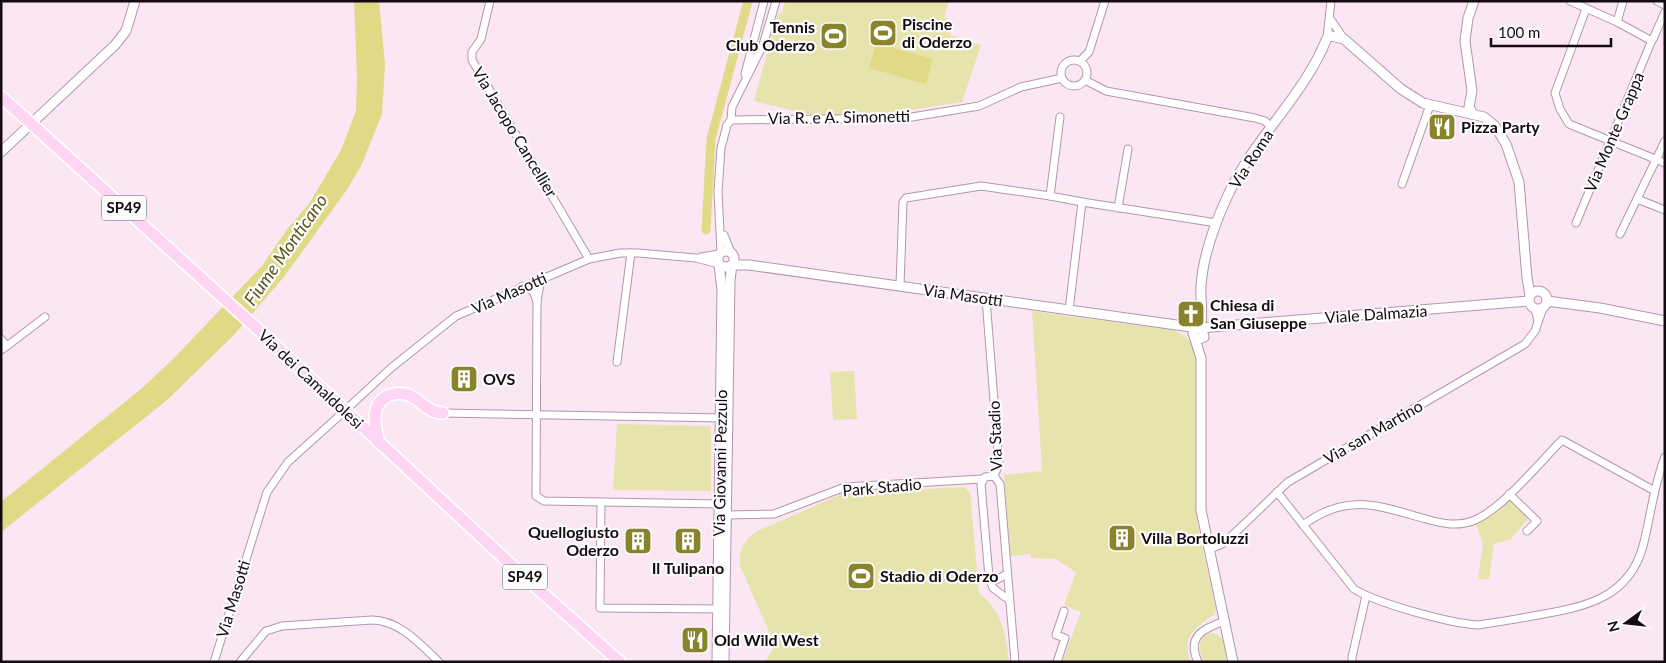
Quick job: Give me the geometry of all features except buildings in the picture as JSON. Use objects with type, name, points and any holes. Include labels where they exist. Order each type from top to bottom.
[{"type":"main road","name":"Via dei Camaldolesi","points":[[1,97],[263,334],[379,443],[620,662]]},
{"type":"main road","points":[[379,443],[375,412],[378,403],[386,397],[396,393],[408,394],[428,409],[443,413]]},
{"type":"street","points":[[1,152],[101,62],[126,30],[135,1]]},
{"type":"street","name":"Via Jacopo Cancellier","points":[[490,1],[483,33],[472,52],[472,60],[589,259]]},
{"type":"street","points":[[741,88],[764,1]]},
{"type":"street","points":[[722,230],[732,254],[720,253],[722,230],[718,192],[721,148],[727,125],[731,120],[732,107],[764,43],[776,1]]},
{"type":"street","points":[[1080,62],[1089,52],[1105,1]]},
{"type":"street","points":[[1473,114],[1470,104],[1472,91],[1465,41],[1468,18],[1474,1]]},
{"type":"street","points":[[1570,1],[1652,40]]},
{"type":"street","points":[[1616,22],[1623,1]]},
{"type":"street","points":[[1657,1],[1665,5]]},
{"type":"street","name":"Via Roma","points":[[1233,662],[1202,510],[1201,358],[1199,334],[1202,275],[1210,240],[1228,195],[1239,174],[1314,69],[1327,38],[1330,20],[1329,2]]},
{"type":"street","points":[[1586,9],[1555,93],[1560,109],[1569,124],[1608,142],[1665,163]]},
{"type":"street","name":"Via Monte Grappa","points":[[1576,223],[1608,142],[1665,12]]},
{"type":"street","points":[[1330,20],[1344,39],[1400,89],[1430,105],[1484,117],[1495,126],[1506,144],[1514,166],[1522,199],[1526,278],[1530,306],[1597,307],[1665,321]]},
{"type":"street","points":[[755,35],[764,43]]},
{"type":"street","points":[[1327,38],[1334,36],[1344,39]]},
{"type":"street","points":[[1073,60],[1080,62],[1087,72],[1085,80],[1079,85],[1071,86],[1062,78],[1062,70],[1066,63],[1073,60]]},
{"type":"street","name":"Via R. e A. Simonetti","points":[[731,120],[906,118],[978,106],[1021,87],[1062,78]]},
{"type":"street","points":[[1085,80],[1106,91],[1255,118],[1265,121],[1271,127]]},
{"type":"street","points":[[1451,111],[1462,109],[1470,104]]},
{"type":"street","points":[[1402,184],[1430,105]]},
{"type":"street","points":[[1050,196],[1060,117]]},
{"type":"street","points":[[1620,234],[1665,141]]},
{"type":"street","points":[[1118,208],[1128,148]]},
{"type":"street","points":[[900,286],[903,202],[906,198],[981,186],[1217,223]]},
{"type":"street","points":[[1637,199],[1665,210]]},
{"type":"street","points":[[1069,310],[1082,202]]},
{"type":"street","points":[[617,362],[631,253]]},
{"type":"street","name":"Via Masotti","points":[[351,405],[456,316],[522,286],[589,259],[631,253],[696,258],[720,264]]},
{"type":"street","name":"Via Masotti","points":[[696,258],[720,253]]},
{"type":"street","name":"Via Giovanni Pezzulo","points":[[718,662],[727,515],[720,253]]},
{"type":"street","name":"Via Masotti","points":[[732,254],[749,265]]},
{"type":"street","name":"Via Giovanni Pezzulo","points":[[724,662],[720,504],[730,280],[734,260],[732,254]]},
{"type":"street","points":[[720,264],[727,268],[732,265]]},
{"type":"street","name":"Via Masotti","points":[[732,265],[749,265],[1069,310],[1176,326],[1199,334]]},
{"type":"street","points":[[545,277],[540,284],[537,301],[536,496],[544,501],[720,504]]},
{"type":"street","points":[[522,286],[533,291],[537,301]]},
{"type":"street","points":[[1530,298],[1541,292],[1542,306]]},
{"type":"street","name":"Viale Dalmazia","points":[[1199,334],[1223,326],[1530,298]]},
{"type":"street","name":"Via Stadio","points":[[986,299],[999,464],[994,476],[1000,484],[1015,662]]},
{"type":"street","name":"Via san Martino","points":[[1210,549],[1222,544],[1240,529],[1288,482],[1525,344],[1535,331],[1542,306]]},
{"type":"street","points":[[1,339],[4,348],[45,316]]},
{"type":"street","points":[[443,413],[724,418]]},
{"type":"street","name":"Via Masotti","points":[[214,662],[267,492],[288,462],[338,417]]},
{"type":"street","points":[[1303,525],[1323,512],[1351,503],[1375,505],[1443,524],[1464,524],[1484,514],[1509,494],[1562,440],[1653,490]]},
{"type":"street","points":[[1277,492],[1344,579],[1366,596],[1466,624],[1478,625],[1587,606],[1620,585],[1636,565],[1643,545],[1653,490],[1665,457]]},
{"type":"street","name":"Park Stadio","points":[[727,515],[774,514],[845,487],[982,480],[994,476]]},
{"type":"street","points":[[982,480],[989,575],[993,588],[1009,600]]},
{"type":"street","points":[[1509,494],[1537,521],[1527,531]]},
{"type":"street","points":[[601,503],[600,608],[722,609]]},
{"type":"street","points":[[989,575],[996,580],[1007,574]]},
{"type":"street","points":[[1352,662],[1366,596]]},
{"type":"street","points":[[1057,662],[1065,638],[1056,635],[1064,611]]},
{"type":"street","points":[[240,662],[266,631],[282,626],[372,620],[381,620],[397,626],[439,662]]},
{"type":"street","points":[[1198,662],[1194,648],[1195,640],[1209,626],[1226,622]]},
{"type":"shaded area","points":[[785,1],[949,1],[944,17],[954,22],[950,35],[981,45],[962,102],[870,116],[806,114],[754,101],[778,13],[782,14]]},
{"type":"shaded area","points":[[1032,311],[1172,330],[1182,334],[1192,344],[1197,359],[1197,522],[1216,609],[1215,614],[1196,628],[1189,639],[1187,646],[1191,662],[1062,662],[1081,612],[1064,605],[1076,572],[1055,559],[1031,558],[1031,554],[1010,556],[1004,475],[1042,471]]},
{"type":"shaded area","points":[[854,371],[857,419],[833,420],[830,372]]},
{"type":"shaded area","points":[[617,424],[711,426],[711,491],[613,490]]},
{"type":"shaded area","name":"Stadio di Oderzo","points":[[964,487],[970,492],[979,593],[998,615],[1004,633],[1009,662],[765,662],[775,645],[740,566],[740,556],[743,547],[755,532],[844,493]]},
{"type":"shaded area","points":[[1508,498],[1528,516],[1527,520],[1510,540],[1494,544],[1489,579],[1478,579],[1483,543],[1476,525]]},
{"type":"shaded area","points":[[1210,633],[1222,639],[1227,662],[1204,662],[1200,646],[1202,639]]},
{"type":"water","name":"Fiume Monticano","points":[[354,1],[379,1],[385,64],[382,114],[361,166],[346,191],[284,277],[232,337],[166,401],[1,532],[1,502],[141,389],[174,358],[262,266],[288,228],[309,204],[341,150],[356,111],[357,77]]},
{"type":"water","points":[[876,43],[933,59],[926,84],[869,68]]},
{"type":"waterway","points":[[706,230],[711,139],[748,1]]},
{"type":"place","name":"Piscine di Oderzo","points":[[883,33]]},
{"type":"place","name":"Tennis Club Oderzo","points":[[834,36]]},
{"type":"place","name":"Pizza Party","points":[[1442,127]]},
{"type":"place","name":"Chiesa di San Giuseppe","points":[[1191,314]]},
{"type":"place","name":"OVS","points":[[464,379]]},
{"type":"place","name":"Villa Bortoluzzi","points":[[1122,538]]},
{"type":"place","name":"Quellogiusto Oderzo","points":[[638,541]]},
{"type":"place","name":"Il Tulipano","points":[[688,541]]},
{"type":"place","name":"Stadio di Oderzo","points":[[861,576]]},
{"type":"place","name":"Old Wild West","points":[[695,640]]}]
